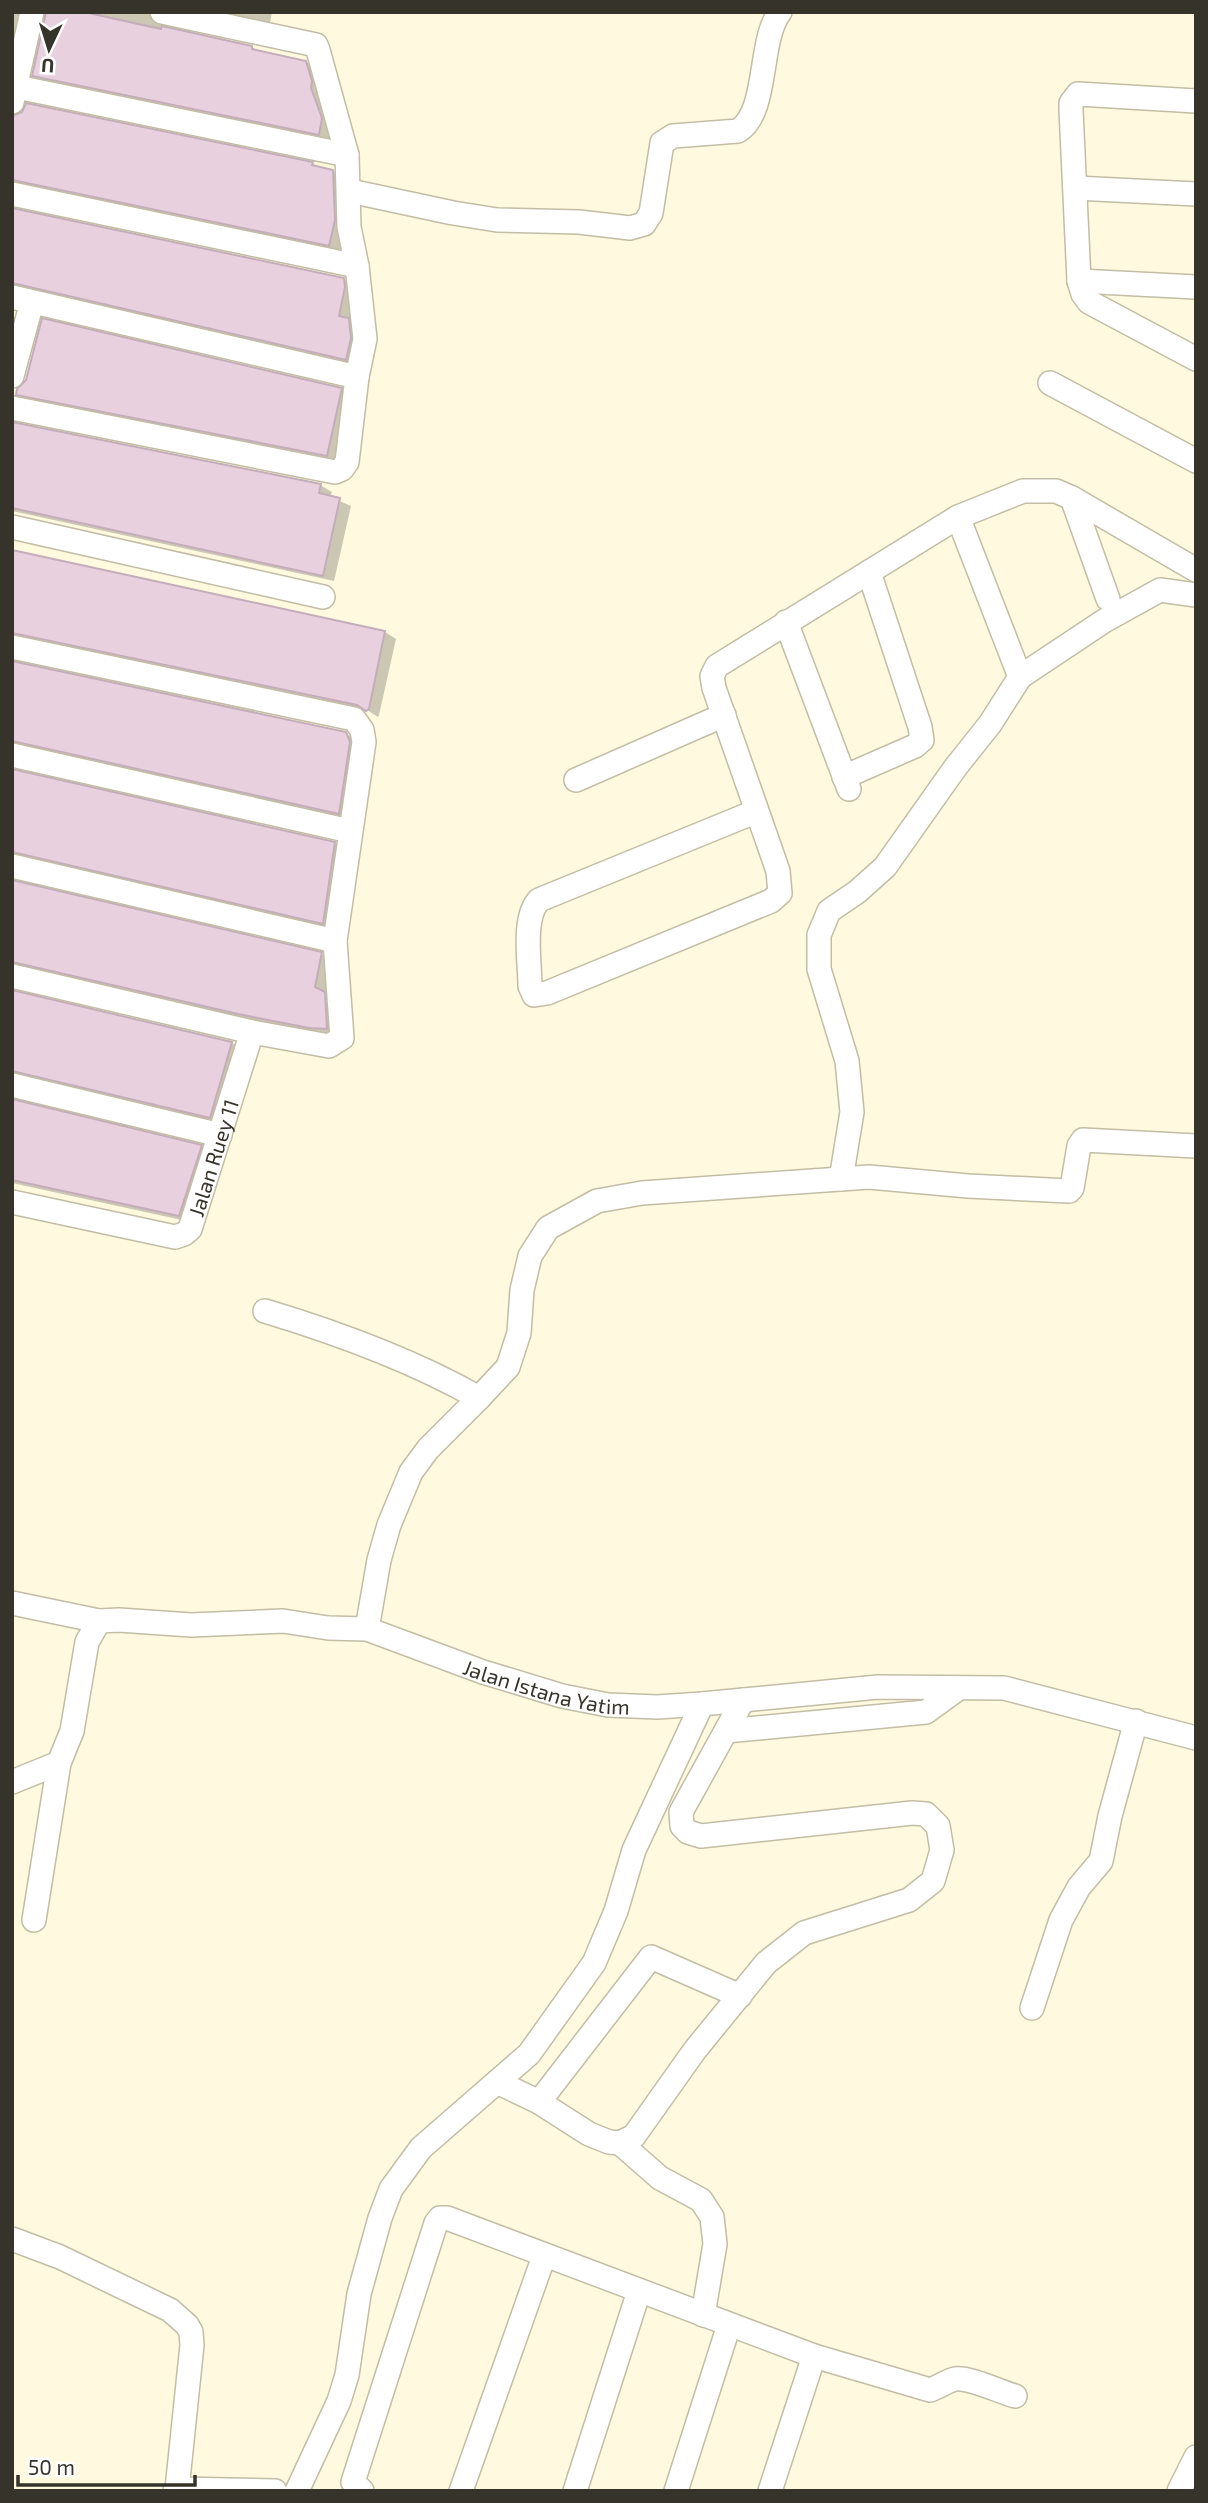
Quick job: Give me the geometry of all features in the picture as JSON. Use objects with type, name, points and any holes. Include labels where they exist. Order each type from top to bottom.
[{"type":"street","points":[[32,12],[13,92],[347,155]]},
{"type":"street","points":[[12,408],[335,472],[342,469],[347,462],[357,377],[365,339],[357,266],[349,227],[347,155],[316,45],[162,12]]},
{"type":"street","points":[[350,191],[497,220],[579,222],[630,228],[644,224],[651,213],[662,144],[673,136],[738,131],[747,126],[753,112],[772,31],[780,12]]},
{"type":"street","points":[[1196,101],[1078,94],[1071,103],[1079,281],[1083,293],[1089,302],[1196,359]]},
{"type":"street","points":[[1075,188],[1196,194]]},
{"type":"street","points":[[12,194],[357,266]]},
{"type":"street","points":[[1079,281],[1196,287]]},
{"type":"street","points":[[12,376],[22,300],[357,377]]},
{"type":"street","points":[[1050,383],[1196,461]]},
{"type":"street","points":[[757,811],[539,901],[534,906],[529,922],[530,986],[534,995],[547,993],[771,901],[779,893],[781,882],[712,676],[717,666],[958,517],[1023,491],[1056,491],[1072,498],[1196,570]]},
{"type":"street","points":[[1072,498],[1108,599]]},
{"type":"street","points":[[958,517],[1019,672]]},
{"type":"street","points":[[12,527],[323,597]]},
{"type":"street","points":[[786,622],[847,783],[915,746],[922,740],[920,727],[869,572]]},
{"type":"street","points":[[841,1179],[852,1112],[847,1061],[819,969],[819,935],[829,911],[857,892],[885,867],[990,724],[1019,672],[1160,590],[1196,595]]},
{"type":"street","points":[[12,647],[354,719],[362,730],[364,742],[335,941],[342,1038],[329,1046],[252,1032],[12,976]]},
{"type":"street","points":[[576,780],[724,715]]},
{"type":"street","points":[[12,755],[350,831]]},
{"type":"street","points":[[12,866],[335,941]]},
{"type":"street","name":"Jalan Ruey 11","points":[[12,1202],[175,1237],[184,1234],[190,1229],[252,1032]]},
{"type":"street","points":[[12,1085],[220,1135]]},
{"type":"street","points":[[367,1629],[379,1560],[389,1525],[411,1472],[428,1449],[508,1367],[519,1333],[522,1290],[530,1256],[548,1228],[597,1201],[642,1193],[869,1177],[1069,1191],[1073,1185],[1079,1146],[1083,1139],[1196,1146]]},
{"type":"street","points":[[265,1311],[323,1328],[479,1398]]},
{"type":"street","name":"Jalan Istana Yatim","points":[[12,1603],[99,1621],[120,1619],[191,1625],[283,1621],[328,1628],[367,1629],[483,1672],[562,1696],[608,1705],[657,1707],[878,1687],[1004,1688],[1196,1738]]},
{"type":"street","points":[[34,1920],[59,1763],[72,1731],[86,1642],[99,1621]]},
{"type":"street","points":[[726,1731],[926,1712],[959,1688]]},
{"type":"street","points":[[497,2082],[538,2102],[589,2134],[609,2142],[620,2143],[634,2136],[695,2050],[766,1963],[804,1933],[909,1900],[933,1881],[942,1850],[938,1826],[926,1814],[912,1813],[701,1836],[688,1832],[682,1826],[681,1812],[743,1700]]},
{"type":"street","points":[[297,2491],[339,2400],[346,2375],[362,2281],[391,2189],[421,2148],[528,2054],[594,1964],[616,1911],[634,1850],[702,1704]]},
{"type":"street","points":[[1032,2008],[1061,1920],[1079,1887],[1101,1861],[1110,1816],[1136,1721]]},
{"type":"street","points":[[12,1782],[59,1763]]},
{"type":"street","points":[[538,2102],[651,1957],[740,1996]]},
{"type":"street","points":[[620,2143],[660,2178],[701,2200],[712,2217],[715,2244],[703,2315]]},
{"type":"street","points":[[362,2491],[353,2482],[436,2223],[440,2218],[447,2218],[814,2356],[930,2390],[943,2386],[951,2379],[962,2379],[1015,2396]]},
{"type":"street","points":[[12,2239],[60,2257],[170,2310],[187,2325],[191,2332],[192,2345],[176,2490],[275,2491]]},
{"type":"street","points":[[461,2491],[544,2256]]},
{"type":"street","points":[[575,2491],[639,2291]]},
{"type":"street","points":[[676,2491],[729,2325]]},
{"type":"street","points":[[770,2491],[814,2356]]},
{"type":"street","points":[[1179,2491],[1196,2457]]},
{"type":"building","points":[[46,12],[84,12],[161,29],[162,26],[306,61],[312,81],[311,88],[322,118],[319,135],[32,76]]},
{"type":"building","points":[[26,103],[313,162],[312,165],[333,170],[335,220],[329,246],[12,180],[12,116],[22,112]]},
{"type":"building","points":[[12,208],[344,278],[345,287],[339,316],[349,318],[351,338],[346,360],[12,283]]},
{"type":"building","points":[[42,318],[342,388],[327,456],[16,395],[17,389],[26,380]]},
{"type":"building","points":[[12,422],[321,484],[319,493],[340,498],[323,576],[12,508]]},
{"type":"building","points":[[12,550],[385,631],[369,709],[366,711],[357,705],[12,633]]},
{"type":"building","points":[[12,661],[346,732],[350,742],[339,814],[12,741]]},
{"type":"building","points":[[12,769],[335,842],[323,924],[12,852]]},
{"type":"building","points":[[12,880],[322,952],[315,987],[325,992],[327,1029],[238,1014],[12,962]]},
{"type":"building","points":[[12,990],[232,1042],[210,1118],[12,1071]]},
{"type":"building","points":[[12,1099],[202,1145],[179,1216],[12,1180]]}]
